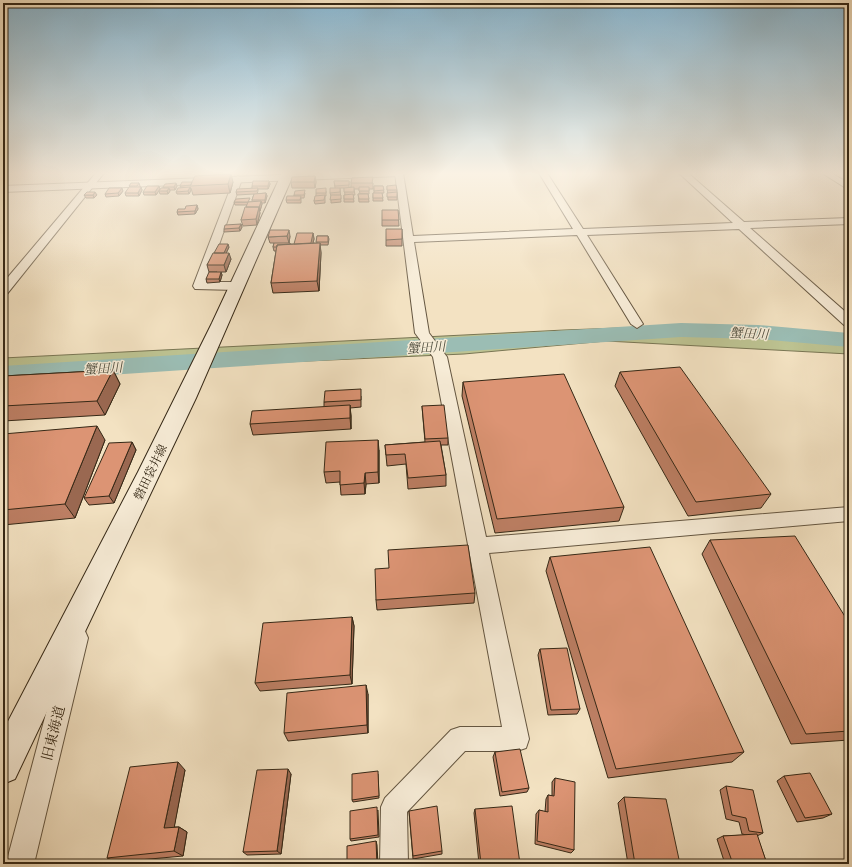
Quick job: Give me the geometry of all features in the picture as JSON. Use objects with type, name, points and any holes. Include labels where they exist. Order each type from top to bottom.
[{"type":"main road","name":"磐田袋井線","points":[[3,767],[87,602],[204,358],[270,213]]},
{"type":"street","points":[[3,291],[67,213]]},
{"type":"street","points":[[225,213],[199,286],[237,286]]},
{"type":"street","points":[[394,864],[394,807],[460,739],[517,739],[440,357],[422,333],[405,213]]},
{"type":"street","points":[[570,213],[637,324]]},
{"type":"street","points":[[730,213],[849,322]]},
{"type":"street","points":[[409,239],[849,220]]},
{"type":"street","points":[[478,546],[849,514]]},
{"type":"street","name":"旧東海道","points":[[20,864],[87,602]]},
{"type":"green space","points":[[701,325],[849,336],[849,354],[606,341],[464,354],[130,369],[3,380],[3,358],[564,330]]},
{"type":"building","points":[[243,213],[257,213],[256,219],[241,220]]},
{"type":"building","points":[[382,213],[398,213],[399,220],[382,220]]},
{"type":"building","points":[[241,224],[239,228],[224,229],[225,225]]},
{"type":"building","points":[[386,229],[402,229],[402,239],[386,240]]},
{"type":"building","points":[[270,230],[289,230],[287,236],[268,237]]},
{"type":"building","points":[[297,233],[313,233],[311,243],[294,244]]},
{"type":"building","points":[[317,236],[328,236],[328,242],[316,242]]},
{"type":"building","points":[[274,243],[290,244],[277,245],[277,247],[273,247]]},
{"type":"building","points":[[320,243],[317,281],[271,283],[277,245]]},
{"type":"building","points":[[219,244],[228,244],[224,253],[214,253]]},
{"type":"building","points":[[213,253],[229,253],[224,265],[207,265]]},
{"type":"building","points":[[209,272],[221,272],[219,279],[206,279]]},
{"type":"building","points":[[680,367],[771,494],[696,502],[620,372]]},
{"type":"building","points":[[113,370],[97,401],[3,406],[3,376]]},
{"type":"building","points":[[564,374],[624,507],[497,519],[463,382]]},
{"type":"building","points":[[361,389],[361,400],[324,402],[325,391]]},
{"type":"building","points":[[350,405],[350,418],[250,424],[252,411]]},
{"type":"building","points":[[444,405],[448,438],[425,439],[422,406]]},
{"type":"building","points":[[97,426],[65,504],[3,510],[3,434]]},
{"type":"building","points":[[378,440],[378,472],[365,473],[364,483],[340,485],[340,471],[324,472],[326,442]]},
{"type":"building","points":[[440,441],[446,475],[408,478],[405,454],[386,455],[385,445]]},
{"type":"building","points":[[132,442],[109,496],[84,498],[109,443]]},
{"type":"building","points":[[795,536],[849,623],[849,731],[806,734],[710,540]]},
{"type":"building","points":[[468,545],[475,593],[376,600],[375,569],[389,568],[388,550]]},
{"type":"building","points":[[650,547],[744,752],[616,769],[550,557]]},
{"type":"building","points":[[352,617],[350,675],[255,683],[263,623]]},
{"type":"building","points":[[567,648],[580,709],[551,710],[540,649]]},
{"type":"building","points":[[366,685],[367,725],[284,733],[287,693]]},
{"type":"building","points":[[520,749],[529,788],[502,792],[495,752]]},
{"type":"building","points":[[178,762],[164,828],[179,827],[174,851],[107,858],[130,767]]},
{"type":"building","points":[[288,769],[277,851],[243,852],[257,770]]},
{"type":"building","points":[[378,771],[379,796],[352,800],[352,774]]},
{"type":"building","points":[[810,773],[832,814],[805,818],[784,776]]},
{"type":"building","points":[[555,778],[575,782],[574,850],[537,841],[539,810],[548,812],[548,795],[554,796]]},
{"type":"building","points":[[726,786],[753,790],[763,833],[749,831],[746,818],[732,815]]},
{"type":"building","points":[[624,797],[666,799],[680,864],[635,864]]},
{"type":"building","points":[[437,806],[442,851],[413,856],[409,811]]},
{"type":"building","points":[[512,806],[520,864],[481,864],[475,809]]},
{"type":"building","points":[[377,807],[378,835],[350,839],[350,811]]},
{"type":"building","points":[[757,834],[767,864],[733,864],[723,836]]},
{"type":"building","points":[[376,841],[377,864],[347,864],[347,846]]},
{"type":"building","points":[[314,861],[313,864],[290,864]]},
{"type":"waterway","name":"蟹田川","points":[[3,374],[681,330],[758,332],[849,340]]}]
